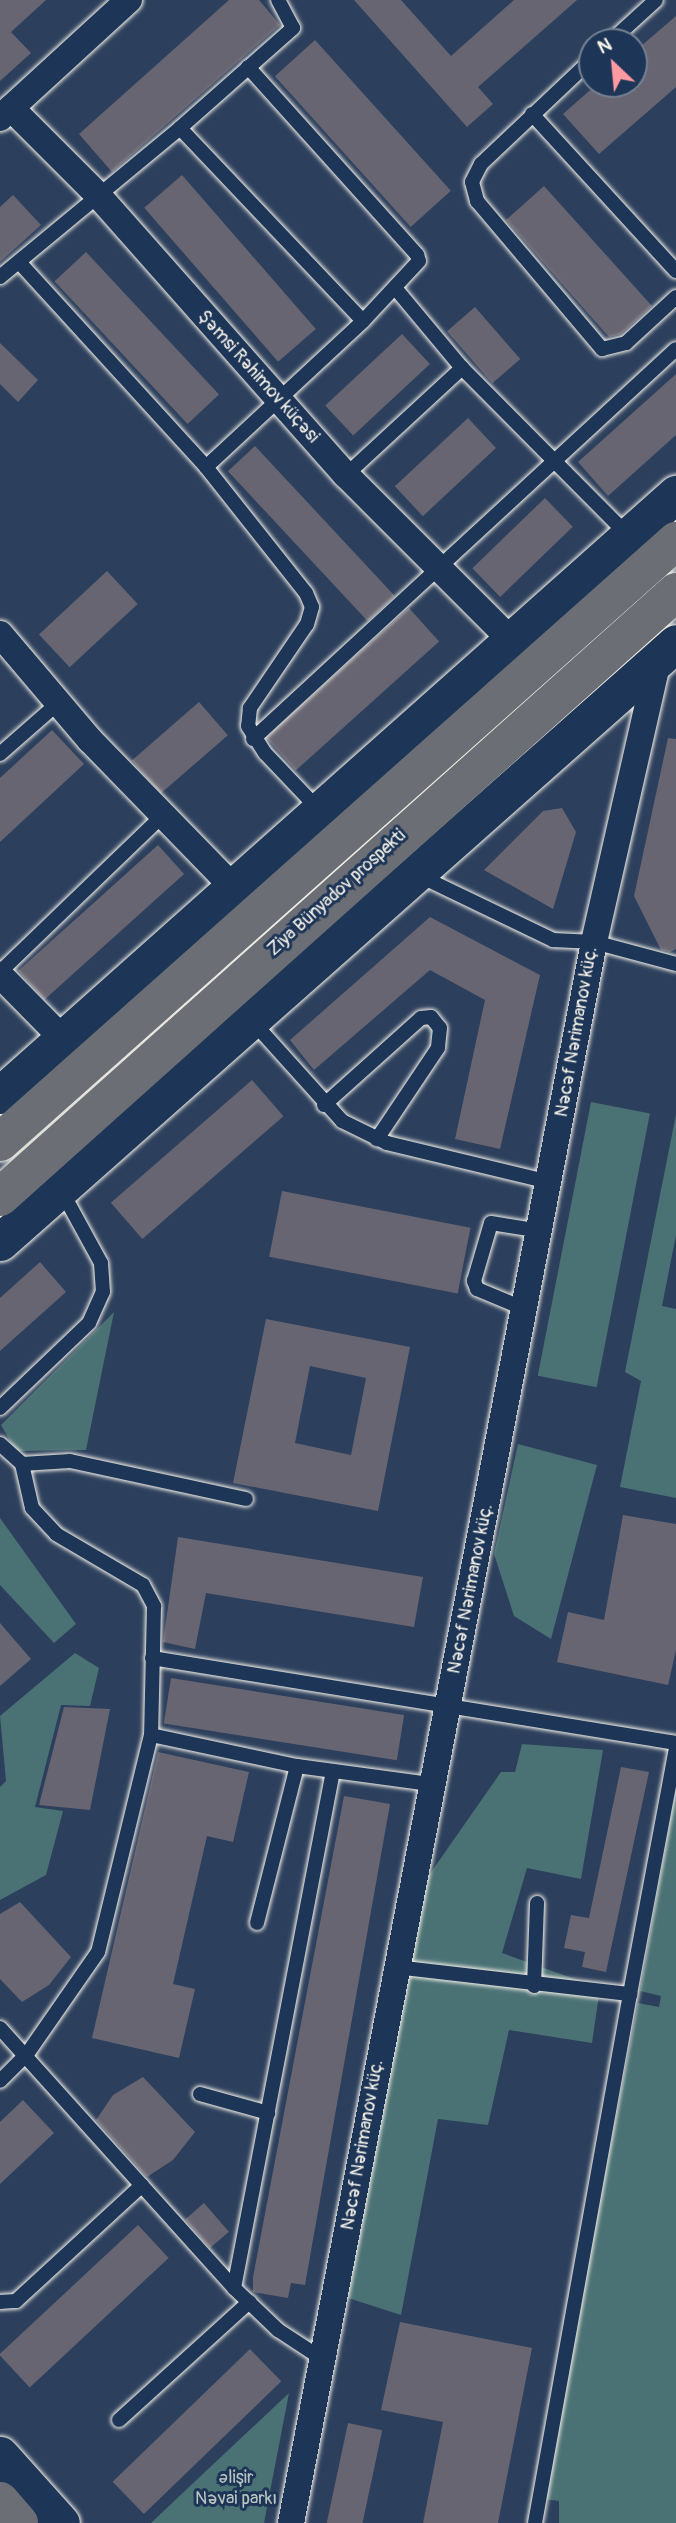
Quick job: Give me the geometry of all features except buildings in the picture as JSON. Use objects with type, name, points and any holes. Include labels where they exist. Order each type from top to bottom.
[{"type":"main road","points":[[0,1095],[676,494]]},
{"type":"main road","name":"Ziya Bünyadov prospekti","points":[[0,1197],[452,764],[676,541]]},
{"type":"main road","name":"Ziya Bünyadov prospekti","points":[[0,1142],[452,764],[676,592]]},
{"type":"main road","points":[[0,1242],[420,876],[667,649]]},
{"type":"main road","points":[[0,2455],[61,2523]]},
{"type":"main road","points":[[0,2501],[19,2523]]},
{"type":"street","points":[[4,107],[129,0]]},
{"type":"street","name":"Şəmsi Rəhimov küçəsi","points":[[4,107],[98,195],[346,475],[511,640]]},
{"type":"street","points":[[0,634],[58,703],[234,888]]},
{"type":"street","name":"Nəcəf Nərimanov küç.","points":[[290,2523],[324,2360],[430,1784],[448,1709],[526,1309],[594,942],[667,649]]},
{"type":"street","points":[[0,974],[64,1040]]},
{"type":"lane","points":[[0,277],[180,128],[293,28],[278,0]]},
{"type":"lane","points":[[625,28],[656,0]]},
{"type":"lane","points":[[205,467],[396,289],[417,255],[248,68]]},
{"type":"lane","points":[[578,72],[532,114],[472,182],[493,224],[602,349],[626,343],[676,297]]},
{"type":"lane","points":[[532,114],[676,271]]},
{"type":"lane","points":[[180,128],[363,321]]},
{"type":"lane","points":[[19,262],[205,467],[312,607],[250,708],[253,739],[320,811]]},
{"type":"lane","points":[[396,289],[462,368],[629,536]]},
{"type":"lane","points":[[253,739],[435,566],[676,349]]},
{"type":"lane","points":[[346,475],[462,368]]},
{"type":"lane","points":[[0,754],[58,703]]},
{"type":"lane","points":[[0,974],[163,815]]},
{"type":"lane","points":[[420,876],[532,932],[594,942],[675,966]]},
{"type":"lane","points":[[324,1105],[421,1018],[431,1017],[440,1028],[438,1048],[377,1139]]},
{"type":"lane","points":[[253,1022],[324,1105],[377,1139],[550,1182]]},
{"type":"lane","points":[[0,1408],[89,1323],[103,1292],[101,1263],[61,1189]]},
{"type":"lane","points":[[526,1309],[477,1290],[474,1280],[491,1223],[541,1231]]},
{"type":"lane","points":[[0,1444],[22,1465],[32,1508],[56,1534],[150,1596],[152,1658],[150,1735],[98,1952],[27,2054],[0,2081]]},
{"type":"lane","points":[[22,1465],[70,1461],[246,1499]]},
{"type":"lane","points":[[152,1658],[676,1745],[536,2523]]},
{"type":"lane","points":[[150,1735],[297,1766],[430,1784]]},
{"type":"lane","points":[[257,1923],[297,1766]]},
{"type":"lane","points":[[234,2288],[333,1771]]},
{"type":"lane","points":[[534,1986],[537,1903]]},
{"type":"lane","points":[[396,1967],[534,1986],[630,1994]]},
{"type":"lane","points":[[0,2028],[27,2054],[234,2288],[324,2360]]},
{"type":"lane","points":[[201,2094],[268,2113]]},
{"type":"lane","points":[[0,2302],[16,2301],[142,2185]]},
{"type":"lane","points":[[119,2420],[249,2302]]},
{"type":"green space","points":[[591,1102],[650,1113],[597,1387],[538,1376]]},
{"type":"green space","points":[[676,1114],[676,1235],[662,1306],[676,1309],[676,1498],[620,1487],[641,1381],[625,1372]]},
{"type":"green space","points":[[114,1312],[86,1450],[16,1451],[1,1425]]},
{"type":"green space","points":[[518,1444],[597,1465],[551,1639],[514,1616],[494,1554]]},
{"type":"green space","points":[[0,1518],[76,1624],[54,1643],[0,1585]]},
{"type":"green space","points":[[75,1653],[99,1668],[90,1706],[61,1705],[35,1807],[63,1811],[46,1875],[0,1900],[0,1787],[6,1781],[0,1716]]},
{"type":"green space","points":[[522,1744],[603,1750],[581,1879],[527,1868],[502,1953],[600,1988],[592,2043],[509,2030],[488,2125],[438,2119],[401,2315],[345,2297],[427,1878],[501,1772],[515,1772]]},
{"type":"green space","points":[[676,1788],[676,2523],[559,2523],[559,2501],[543,2499],[638,2003],[659,2007],[661,1996],[640,1991]]},
{"type":"green space","name":"Əlişir Nəvai parkı","points":[[289,2393],[264,2523],[151,2523],[189,2487]]}]
